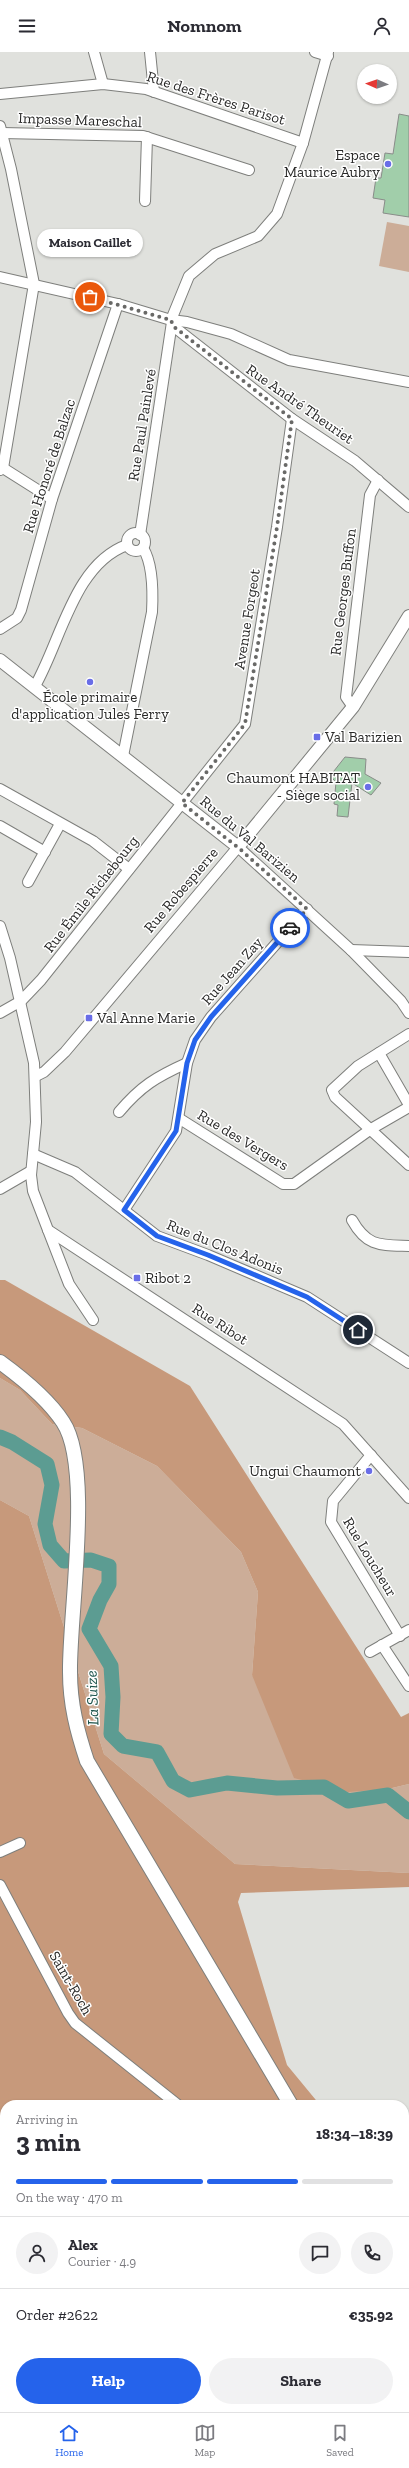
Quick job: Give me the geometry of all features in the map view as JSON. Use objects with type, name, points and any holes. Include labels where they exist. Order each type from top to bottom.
[{"type":"main road","points":[[0,1362],[18,1374],[64,1423],[73,1448],[76,1467],[76,1561],[70,1672],[72,1706],[77,1732],[87,1761],[288,2100]]},
{"type":"street","points":[[94,52],[103,84]]},
{"type":"street","points":[[150,52],[154,92]]},
{"type":"street","points":[[315,52],[328,54]]},
{"type":"street","name":"Rue Paul Painlevé","points":[[140,535],[172,323],[190,276],[216,254],[258,236],[277,214],[303,142],[328,54]]},
{"type":"street","name":"Rue des Frères Parisot","points":[[0,94],[103,84],[154,92],[303,142]]},
{"type":"street","points":[[1,130],[11,169],[34,284],[2,469],[52,499]]},
{"type":"street","name":"Impasse Mareschal","points":[[1,130],[147,137],[249,170]]},
{"type":"street","points":[[145,201],[147,137]]},
{"type":"street","points":[[1,280],[34,284],[118,304],[172,323],[187,322],[231,334],[289,360],[409,382]]},
{"type":"street","name":"Rue Honoré de Balzac","points":[[0,629],[20,614],[52,499],[118,304]]},
{"type":"street","name":"Rue André Theuriet","points":[[172,323],[292,419],[355,461],[409,507]]},
{"type":"street","name":"Avenue Forgeot","points":[[182,803],[245,724],[277,527],[292,419]]},
{"type":"street","name":"Rue Georges Buffon","points":[[353,707],[346,697],[353,628],[370,495],[378,480]]},
{"type":"street","points":[[132,534],[140,535],[145,541],[142,548],[136,551],[127,545],[129,537],[132,534]]},
{"type":"street","points":[[35,686],[88,574],[115,550],[127,545]]},
{"type":"street","points":[[123,756],[152,612],[152,594],[146,554],[142,548]]},
{"type":"street","name":"Rue Robespierre","points":[[36,1076],[44,1072],[65,1052],[238,847],[353,707],[409,616]]},
{"type":"street","name":"Rue du Val Barizien","points":[[0,660],[238,847],[351,950],[401,1001],[409,1013]]},
{"type":"street","points":[[0,789],[60,824],[93,841],[129,869]]},
{"type":"street","name":"Rue Émile Richebourg","points":[[0,1013],[20,1001],[41,980],[182,803]]},
{"type":"street","points":[[28,882],[60,824]]},
{"type":"street","points":[[0,826],[45,852]]},
{"type":"street","name":"Rue Jean Zay","points":[[124,1210],[168,1144],[180,1119],[187,1063],[195,1040],[211,1017],[307,909]]},
{"type":"street","points":[[0,926],[32,1049],[36,1076],[36,1122],[32,1170],[33,1191],[69,1284],[94,1320]]},
{"type":"street","points":[[351,950],[409,952]]},
{"type":"street","points":[[409,1034],[358,1066],[332,1090],[335,1097],[409,1165]]},
{"type":"street","name":"Rue des Vergers","points":[[180,1119],[283,1184],[294,1184],[371,1129],[409,1106],[380,1053]]},
{"type":"street","points":[[119,1112],[138,1090],[164,1073],[187,1063]]},
{"type":"street","name":"Rue du Clos Adonis","points":[[33,1154],[75,1172],[157,1236],[208,1255],[307,1297],[409,1363]]},
{"type":"street","points":[[0,1189],[32,1170]]},
{"type":"street","points":[[352,1220],[359,1233],[370,1242],[409,1246]]},
{"type":"street","name":"Rue Ribot","points":[[48,1230],[343,1424],[409,1498]]},
{"type":"street","name":"Rue Loucheur","points":[[371,1454],[333,1501],[331,1522],[405,1633]]},
{"type":"street","points":[[370,1652],[405,1633]]},
{"type":"street","points":[[382,1645],[409,1686]]},
{"type":"street","points":[[0,1852],[20,1843]]},
{"type":"street","name":"Saint-Roch","points":[[0,1885],[68,2014],[75,2023],[172,2100]]},
{"type":"shaded area","points":[[387,222],[409,226],[409,272],[379,266]]},
{"type":"shaded area","points":[[0,1280],[5,1280],[190,1386],[401,1717],[409,1713],[409,1784],[388,1789],[348,1792],[294,1778],[252,1675],[258,1592],[241,1552],[157,1466],[82,1428],[52,1424],[20,1390],[0,1378]]},
{"type":"shaded area","points":[[0,1378],[20,1390],[52,1424],[82,1428],[157,1466],[241,1552],[258,1592],[252,1675],[388,1789],[409,1784],[409,1873],[235,1864],[104,1754],[29,1516],[0,1500]]},
{"type":"shaded area","points":[[0,1500],[29,1516],[104,1754],[235,1864],[409,1873],[409,1887],[241,1893],[238,1902],[287,2065],[316,2100],[0,2100]]},
{"type":"building","name":"Espace Maurice Aubry","points":[[399,114],[409,116],[409,217],[383,213],[385,200],[373,198],[376,178],[381,178],[385,153],[393,154]]},
{"type":"building","name":"Chaumont HABITAT - Siège social","points":[[345,757],[366,759],[365,774],[381,783],[371,795],[352,783],[348,817],[337,816],[338,805],[334,804],[336,782],[330,776]]},
{"type":"waterway","name":"La Suize","points":[[0,1437],[12,1442],[47,1464],[52,1485],[45,1524],[50,1545],[64,1561],[91,1560],[109,1566],[109,1584],[100,1600],[89,1629],[111,1666],[113,1697],[111,1734],[123,1746],[157,1752],[173,1781],[190,1790],[227,1783],[277,1788],[324,1787],[348,1801],[388,1795],[409,1812]]},
{"type":"way so far","points":[[90,297],[171,320],[173,326],[235,376],[292,419],[277,527],[245,724],[182,803],[241,850],[307,909],[290,928]]},
{"type":"place","name":"Espace Maurice Aubry","points":[[388,164]]},
{"type":"place","name":"Maison Caillet","points":[[90,297]]},
{"type":"place","name":"École primaire d'application Jules Ferry","points":[[90,682]]},
{"type":"place","name":"Val Barizien","points":[[317,737]]},
{"type":"place","name":"Chaumont HABITAT - Siège social","points":[[368,787]]},
{"type":"place","name":"Val Anne Marie","points":[[89,1018]]},
{"type":"place","name":"Ribot 2","points":[[137,1278]]},
{"type":"place","name":"Ungui Chaumont","points":[[369,1471]]},
{"type":"route","points":[[290,928],[211,1017],[195,1040],[187,1063],[180,1119],[176,1131],[124,1210],[157,1236],[208,1255],[307,1297],[358,1330]]}]
